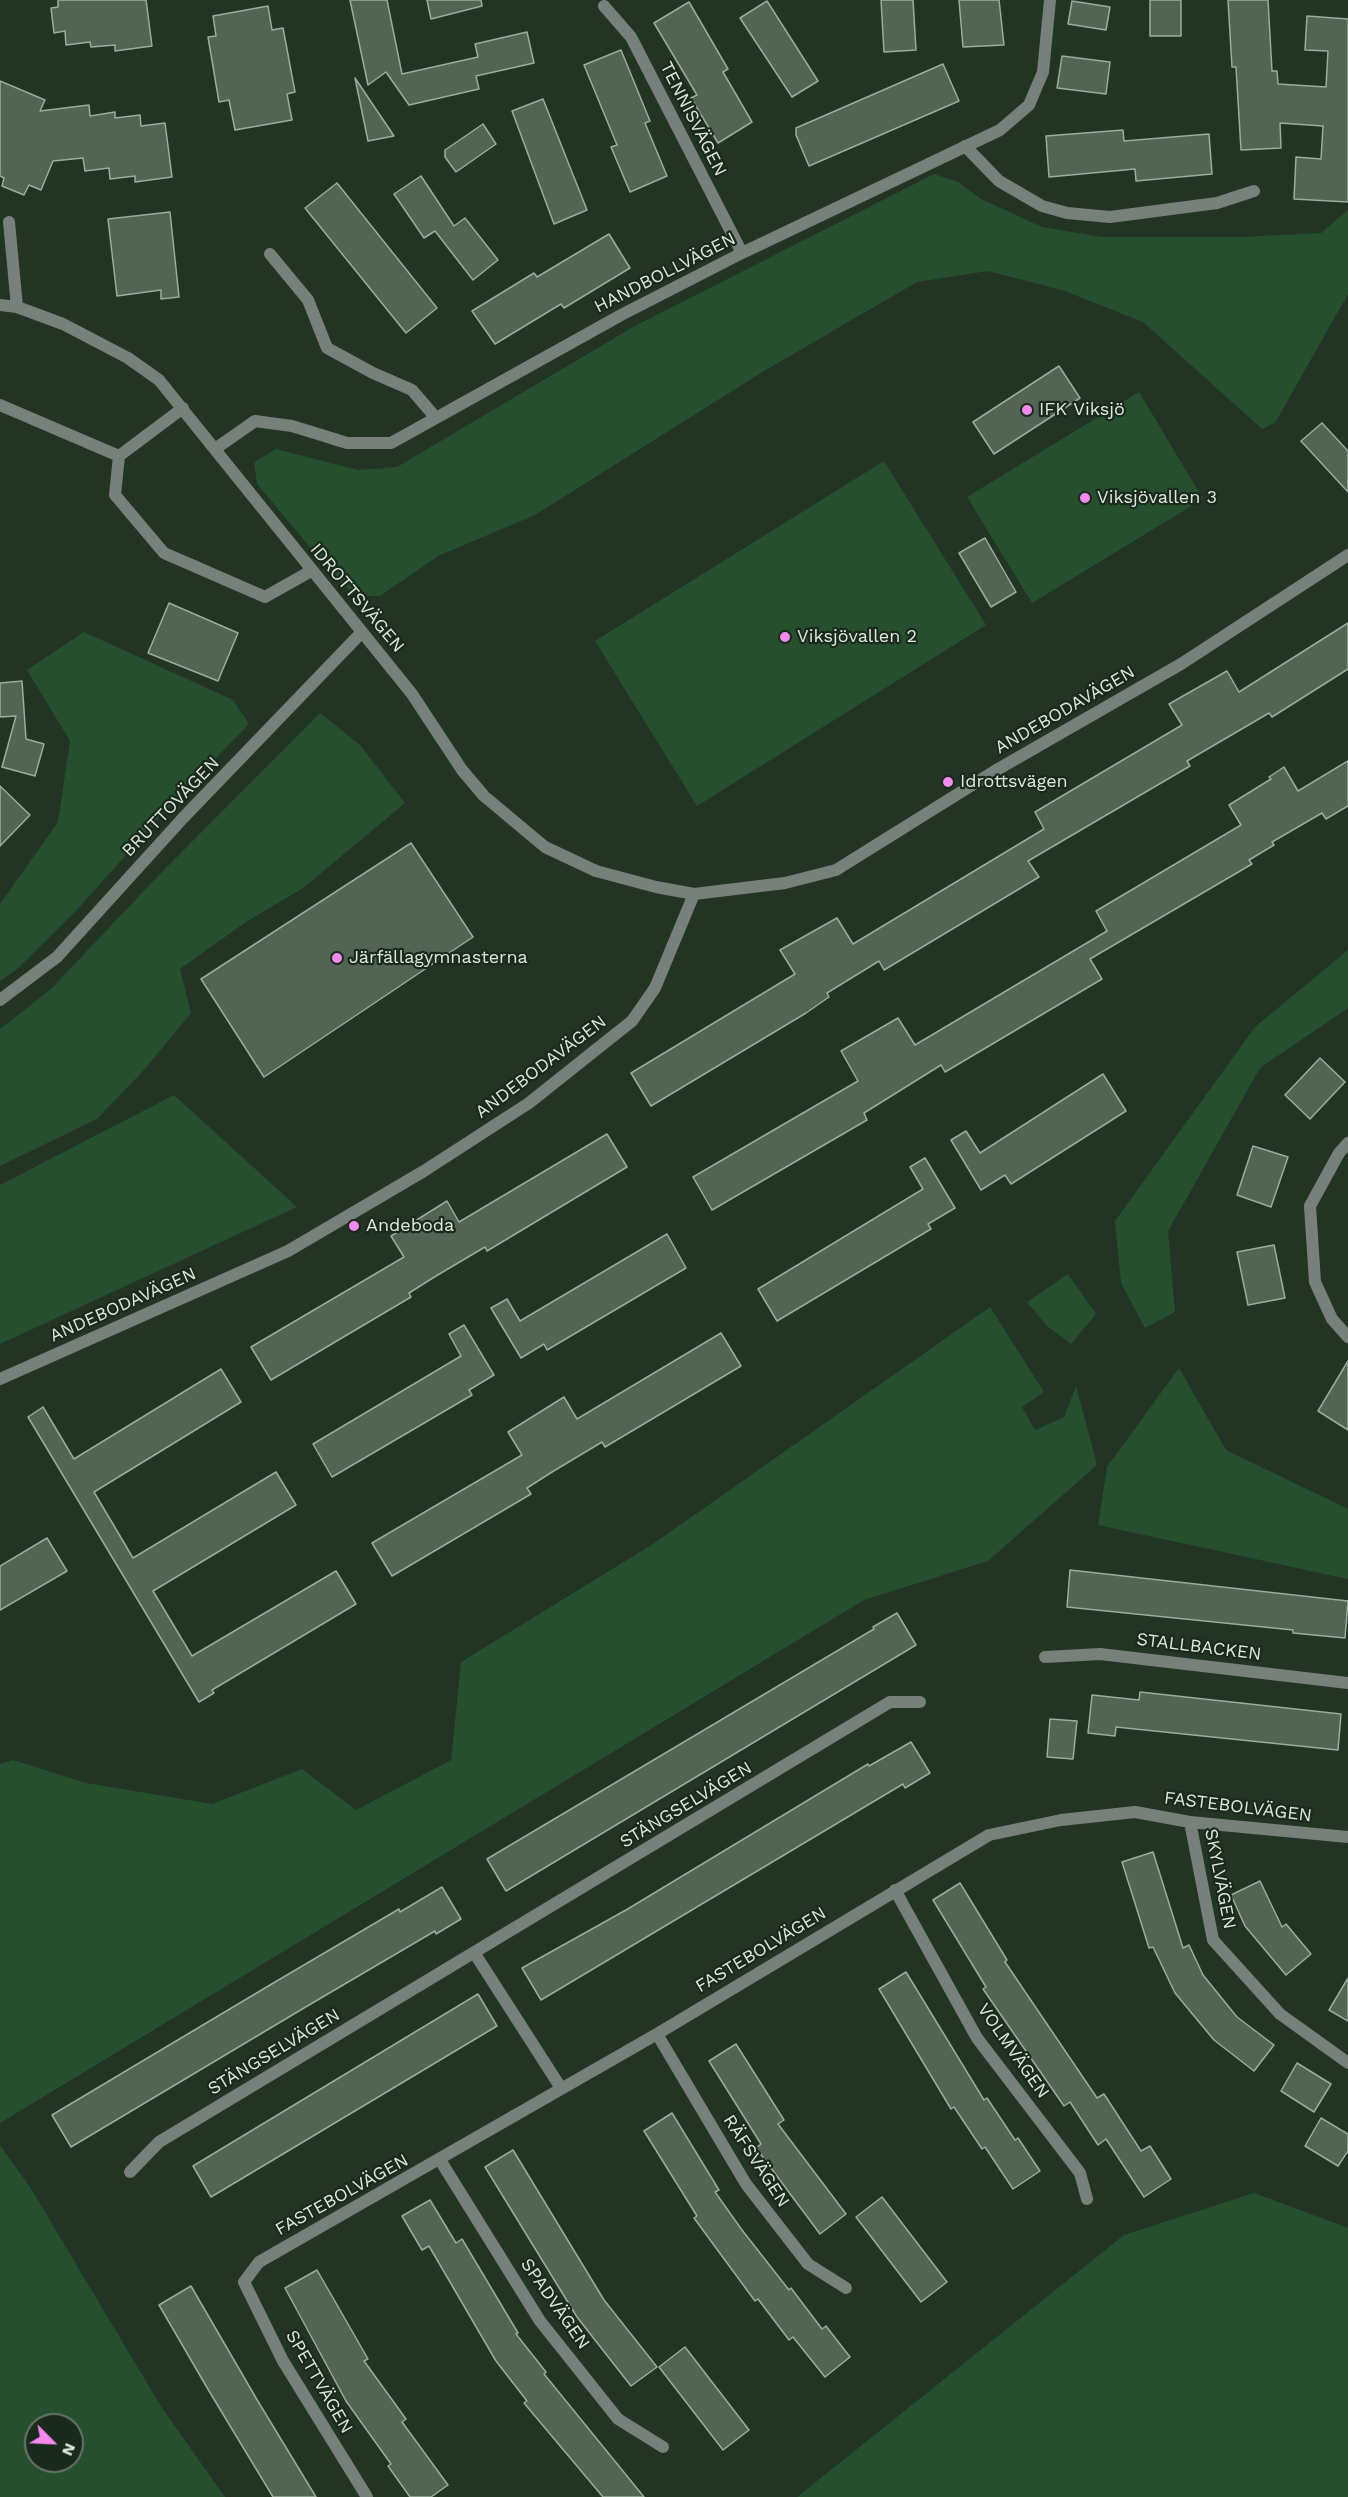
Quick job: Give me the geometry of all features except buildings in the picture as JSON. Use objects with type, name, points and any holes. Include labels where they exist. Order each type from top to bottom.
[{"type":"street","name":"HANDBOLLVÄGEN","points":[[215,448],[255,421],[292,426],[347,443],[391,443],[623,314],[742,253],[1000,130],[1029,105],[1043,72],[1050,0]]},
{"type":"street","name":"TENNISVÄGEN","points":[[604,6],[631,37],[742,253]]},
{"type":"street","points":[[965,146],[999,181],[1042,206],[1067,213],[1122,215],[1217,204],[1254,191]]},
{"type":"street","points":[[9,222],[17,307]]},
{"type":"street","points":[[270,254],[308,300],[327,348],[373,373],[412,390],[436,418]]},
{"type":"street","name":"IDROTTSVÄGEN","points":[[0,305],[17,307],[63,324],[128,358],[159,380],[311,571],[412,693],[462,770],[505,817],[545,847],[596,871],[694,894]]},
{"type":"street","points":[[0,405],[119,456]]},
{"type":"street","points":[[183,408],[119,456],[115,495],[164,553],[265,597],[311,571]]},
{"type":"street","name":"ANDEBODAVÄGEN","points":[[0,1379],[288,1251],[424,1171],[529,1103],[632,1021],[655,988],[694,894],[785,884],[836,870],[993,772],[1190,659],[1348,555]]},
{"type":"street","name":"BRUTTOVÄGEN","points":[[0,1000],[57,957],[183,818],[362,632]]},
{"type":"street","points":[[1348,1143],[1339,1153],[1310,1206],[1315,1282],[1332,1319],[1348,1338]]},
{"type":"street","name":"STALLBACKEN","points":[[1045,1657],[1100,1654],[1348,1683]]},
{"type":"street","name":"STÄNGSELVÄGEN","points":[[130,2172],[159,2142],[475,1954],[890,1702],[920,1702]]},
{"type":"street","name":"FASTEBOLVÄGEN","points":[[244,2282],[259,2262],[657,2034],[989,1835],[1061,1820],[1135,1812],[1190,1822],[1348,1837]]},
{"type":"street","name":"SKYLVÄGEN","points":[[1190,1822],[1213,1940],[1280,2014],[1348,2063]]},
{"type":"street","name":"VOLMVÄGEN","points":[[895,1890],[977,2038],[1080,2173],[1087,2199]]},
{"type":"street","points":[[475,1954],[561,2088]]},
{"type":"street","name":"RÄFSVÄGEN","points":[[657,2034],[746,2184],[808,2264],[846,2288]]},
{"type":"street","name":"SPADVÄGEN","points":[[440,2160],[540,2321],[618,2419],[663,2447]]},
{"type":"street","name":"SPETTVÄGEN","points":[[244,2282],[283,2361],[367,2497]]},
{"type":"green space","points":[[934,174],[958,182],[981,199],[1042,227],[1101,237],[1241,237],[1321,233],[1348,210],[1348,294],[1275,423],[1262,429],[1143,322],[1062,290],[988,271],[917,282],[764,371],[535,515],[438,556],[380,596],[358,596],[339,582],[257,484],[254,462],[276,449],[358,470],[397,467],[633,327]]},
{"type":"green space","name":"Viksjövallen 3","points":[[1139,392],[1203,499],[1032,603],[967,497]]},
{"type":"green space","name":"Viksjövallen 2","points":[[884,461],[986,625],[697,806],[595,641]]},
{"type":"green space","points":[[84,632],[233,700],[249,724],[167,809],[75,912],[16,970],[0,981],[0,904],[58,822],[70,741],[27,670]]},
{"type":"green space","points":[[320,713],[360,745],[405,803],[303,888],[246,922],[180,969],[191,1013],[145,1069],[97,1119],[0,1166],[0,1029],[51,989],[158,876]]},
{"type":"green space","points":[[1348,950],[1348,1008],[1260,1068],[1168,1231],[1175,1312],[1145,1328],[1121,1283],[1115,1221],[1255,1027]]},
{"type":"green space","points":[[174,1095],[297,1207],[0,1344],[0,1185]]},
{"type":"green space","points":[[1068,1274],[1096,1314],[1071,1344],[1047,1326],[1027,1302]]},
{"type":"green space","points":[[990,1307],[1044,1392],[1022,1407],[1035,1430],[1064,1417],[1076,1386],[1097,1465],[988,1561],[864,1600],[0,2123],[0,1764],[13,1760],[86,1783],[212,1804],[302,1769],[356,1810],[451,1760],[461,1662],[653,1544]]},
{"type":"green space","points":[[1179,1368],[1226,1450],[1348,1509],[1348,1579],[1098,1525],[1107,1467]]},
{"type":"green space","points":[[0,2145],[30,2187],[162,2408],[225,2497],[0,2497]]},
{"type":"green space","points":[[1254,2193],[1348,2228],[1348,2497],[797,2497],[1124,2235]]},
{"type":"place","name":"IFK Viksjö","points":[[1027,410]]},
{"type":"place","name":"Viksjövallen 3","points":[[1085,498]]},
{"type":"place","name":"Viksjövallen 2","points":[[785,637]]},
{"type":"place","name":"Idrottsvägen","points":[[948,782]]},
{"type":"place","name":"Järfällagymnasterna","points":[[337,958]]},
{"type":"place","name":"Andeboda","points":[[354,1226]]}]
